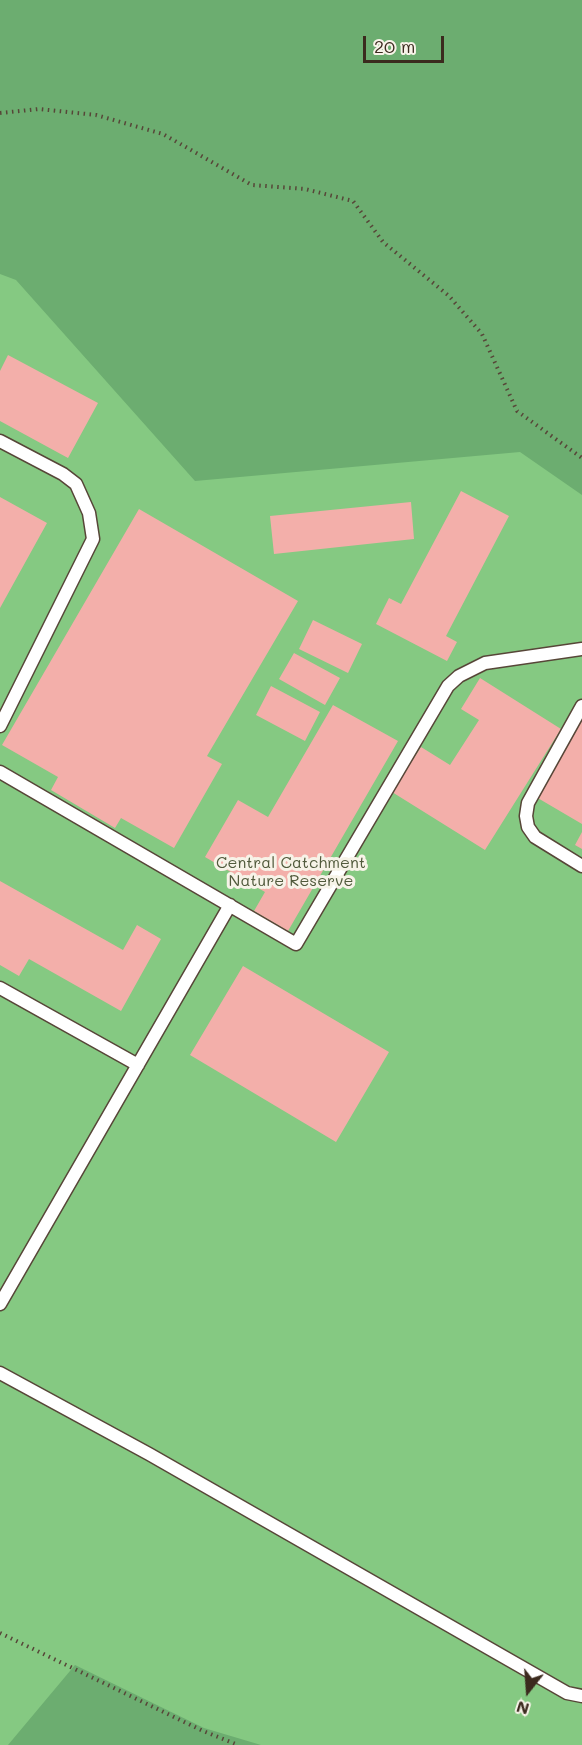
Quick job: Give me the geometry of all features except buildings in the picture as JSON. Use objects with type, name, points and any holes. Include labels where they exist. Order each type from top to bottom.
[{"type":"lane","points":[[0,441],[63,474],[76,484],[89,513],[93,539],[0,726]]},
{"type":"lane","points":[[0,772],[296,944],[448,686],[459,676],[485,663],[582,649]]},
{"type":"lane","points":[[582,706],[528,803],[526,816],[528,827],[535,837],[582,866]]},
{"type":"lane","points":[[0,1304],[230,905]]},
{"type":"lane","points":[[0,988],[138,1065]]},
{"type":"lane","points":[[0,1373],[159,1460],[567,1693],[582,1696]]},
{"type":"path","points":[[0,113],[39,109],[96,115],[163,134],[252,185],[305,189],[353,201],[383,242],[449,296],[482,334],[517,411],[582,458]]},
{"type":"path","points":[[0,1633],[203,1731],[238,1745]]},
{"type":"green space","name":"Central Catchment Nature Reserve","points":[[0,0],[582,0],[582,1745],[0,1745]]},
{"type":"green space","points":[[0,0],[582,0],[582,495],[520,452],[195,481],[16,280],[0,274]]},
{"type":"green space","points":[[75,1665],[204,1728],[261,1745],[8,1745]]}]
